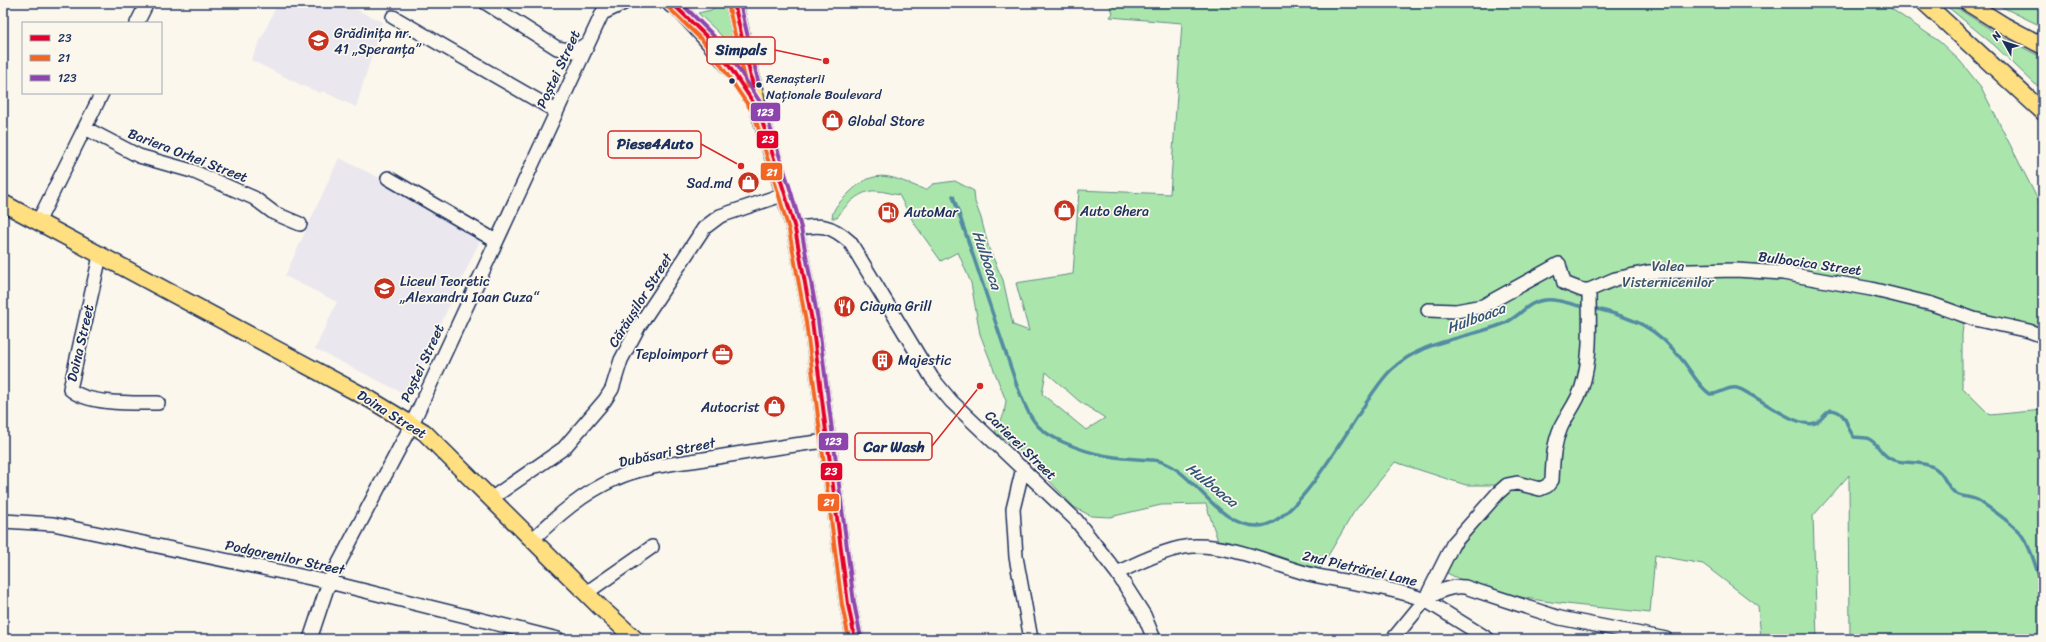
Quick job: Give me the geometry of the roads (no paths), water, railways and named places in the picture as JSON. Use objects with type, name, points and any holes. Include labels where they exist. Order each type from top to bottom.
[{"type":"main road","points":[[673,3],[719,52],[759,111]]},
{"type":"main road","points":[[734,3],[759,111],[795,228],[812,321],[848,604],[855,639]]},
{"type":"main road","points":[[1925,3],[2043,112]]},
{"type":"main road","points":[[1968,3],[2005,26],[2043,46]]},
{"type":"main road","name":"Doina Street","points":[[3,203],[372,400],[424,432],[586,593],[635,639]]},
{"type":"street","points":[[138,22],[147,3]]},
{"type":"street","points":[[486,3],[557,48],[574,51],[587,44]]},
{"type":"street","name":"Poștei Street","points":[[310,639],[329,582],[412,424],[587,44],[605,8],[624,3]]},
{"type":"street","points":[[393,17],[556,111]]},
{"type":"street","points":[[38,222],[102,94]]},
{"type":"street","name":"Bariera Orhei Street","points":[[85,128],[140,156],[192,171],[254,198],[274,213],[300,224]]},
{"type":"street","points":[[388,178],[496,241]]},
{"type":"street","name":"Cărăușilor Street","points":[[492,498],[564,448],[605,400],[612,389],[621,360],[639,326],[704,228],[720,216],[785,194]]},
{"type":"street","name":"Carierei Street","points":[[795,228],[816,225],[826,226],[850,242],[932,378],[951,401],[1076,520],[1117,573],[1144,615],[1154,639]]},
{"type":"street","name":"Doina Street","points":[[100,256],[70,389],[85,397],[118,404],[158,403]]},
{"type":"street","points":[[1393,639],[1425,600],[1453,544],[1498,492],[1507,485],[1517,483],[1540,489],[1547,486],[1552,480],[1551,469],[1556,440],[1577,400],[1586,369],[1591,337],[1589,290],[1582,290],[1564,283],[1559,264],[1483,306],[1456,311],[1428,310]]},
{"type":"street","name":"Bulbocica Street","points":[[1589,290],[1615,279],[1648,272],[1736,270],[1783,273],[1871,289],[1932,304],[1974,319],[2029,331],[2043,336]]},
{"type":"street","name":"Dubăsari Street","points":[[532,540],[554,519],[577,501],[615,479],[629,474],[662,466],[828,441]]},
{"type":"street","points":[[1023,468],[1013,509],[1016,557],[1031,639]]},
{"type":"street","name":"Podgorenilor Street","points":[[3,521],[53,524],[329,582],[558,639]]},
{"type":"street","name":"2nd Pietrăriei Lane","points":[[1117,573],[1138,562],[1177,549],[1193,546],[1216,547],[1311,574],[1373,585],[1425,600],[1446,589],[1456,586],[1465,587],[1560,618],[1666,639]]},
{"type":"street","points":[[586,593],[652,547]]},
{"type":"street","points":[[1425,600],[1488,639]]},
{"type":"waterway","name":"Hulboaca","points":[[953,196],[1017,386],[1026,408],[1035,423],[1044,432],[1053,437],[1086,451],[1107,456],[1153,460],[1167,464],[1180,472],[1217,507],[1230,517],[1244,524],[1260,526],[1277,519],[1295,504],[1313,483],[1331,458],[1378,385],[1391,370],[1403,360],[1430,346],[1503,324],[1539,301],[1552,300],[1580,306]]},
{"type":"waterway","name":"Hulboaca","points":[[1593,308],[1633,320],[1654,332],[1673,349],[1699,383],[1710,394],[1730,388],[1737,388],[1786,416],[1797,421],[1807,423],[1815,423],[1831,410],[1836,411],[1846,420],[1854,437],[1869,439],[1891,459],[1902,462],[1928,465],[1937,469],[1948,486],[1954,492],[1979,501],[2006,520],[2020,533],[2031,553],[2043,589]]},
{"type":"place","name":"Grădinița nr. 41 „Speranța”","points":[[318,41]]},
{"type":"place","name":"Simpals","points":[[826,61]]},
{"type":"place","name":"Renașterii Naționale Boulevard","points":[[759,85]]},
{"type":"place","name":"Global Store","points":[[833,121]]},
{"type":"place","name":"Piese4Auto","points":[[741,166]]},
{"type":"place","name":"Sad.md","points":[[748,183]]},
{"type":"place","name":"Auto Ghera","points":[[1064,211]]},
{"type":"place","name":"AutoMar","points":[[889,212]]},
{"type":"place","name":"Liceul Teoretic „Alexandru Ioan Cuza“","points":[[384,289]]},
{"type":"place","name":"Ciayna Grill","points":[[844,306]]},
{"type":"place","name":"Teploimport","points":[[723,354]]},
{"type":"place","name":"Majestic","points":[[882,360]]},
{"type":"place","name":"Car Wash","points":[[980,386]]},
{"type":"place","name":"Autocrist","points":[[775,407]]},
{"type":"park label","name":"Valea Visternicenilor","points":[[1668,274]]}]
